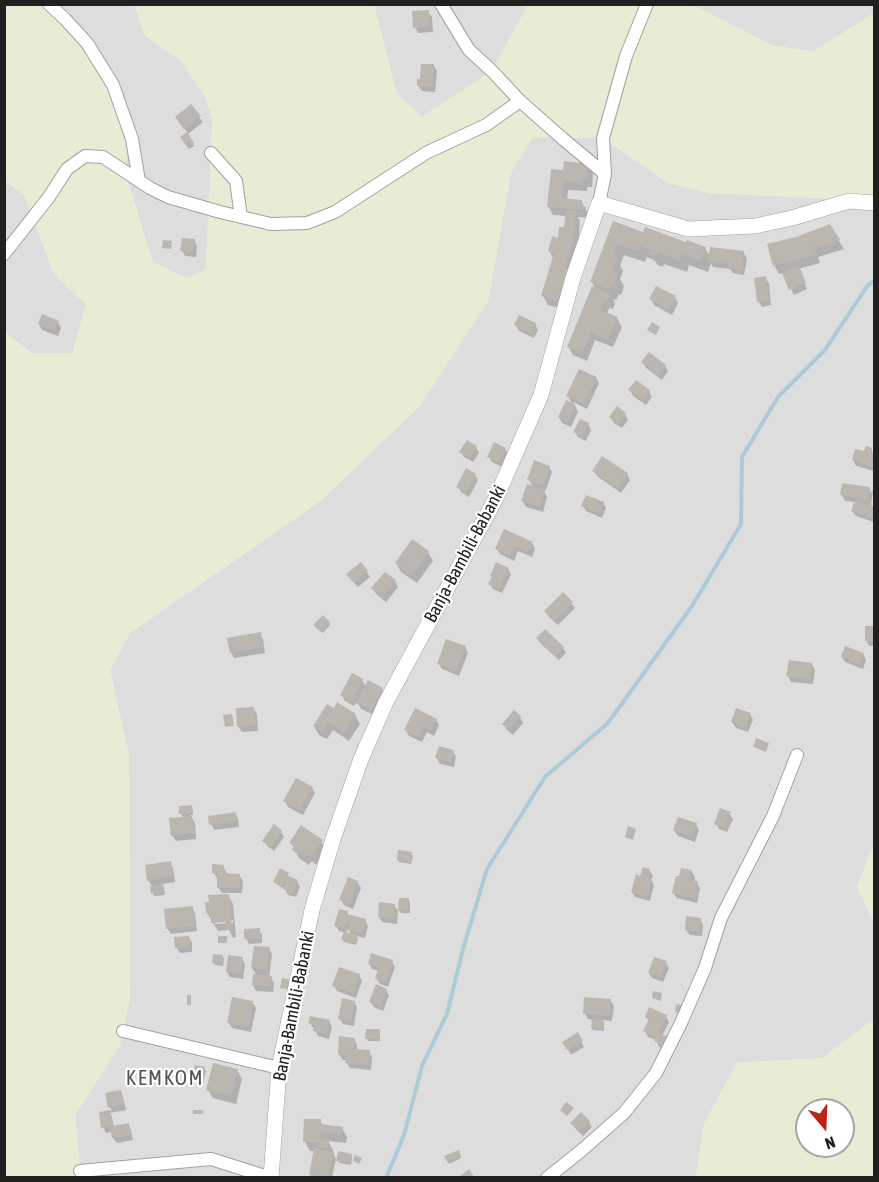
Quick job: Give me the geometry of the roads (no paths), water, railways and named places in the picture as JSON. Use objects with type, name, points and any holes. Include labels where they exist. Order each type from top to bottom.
[{"type":"street","points":[[49,4],[87,43],[113,85],[132,139],[139,181]]},
{"type":"street","points":[[441,4],[469,50],[520,101],[605,174]]},
{"type":"street","points":[[647,4],[626,56],[603,138],[605,174],[599,203],[688,229],[755,226],[849,201],[874,203]]},
{"type":"street","points":[[4,254],[49,197],[67,169],[85,156],[103,157],[168,197],[272,224],[307,223],[335,212],[426,153],[486,125],[520,101]]},
{"type":"street","points":[[211,153],[236,181],[241,217]]},
{"type":"street","name":"Banja-Bambili-Babanki","points":[[271,1178],[279,1068],[312,910],[333,839],[361,759],[386,702],[496,498],[542,395],[573,278],[599,203]]},
{"type":"street","points":[[548,1178],[624,1113],[656,1073],[705,968],[721,918],[772,816],[797,755]]},
{"type":"street","points":[[123,1031],[279,1068]]},
{"type":"street","points":[[80,1171],[211,1159],[271,1178]]},
{"type":"waterway","points":[[386,1178],[404,1135],[422,1066],[447,1014],[463,949],[487,869],[545,777],[608,723],[692,606],[741,524],[742,457],[778,397],[825,350],[868,285],[874,281]]},
{"type":"district","name":"KEMKOM","points":[[165,1078]]}]
